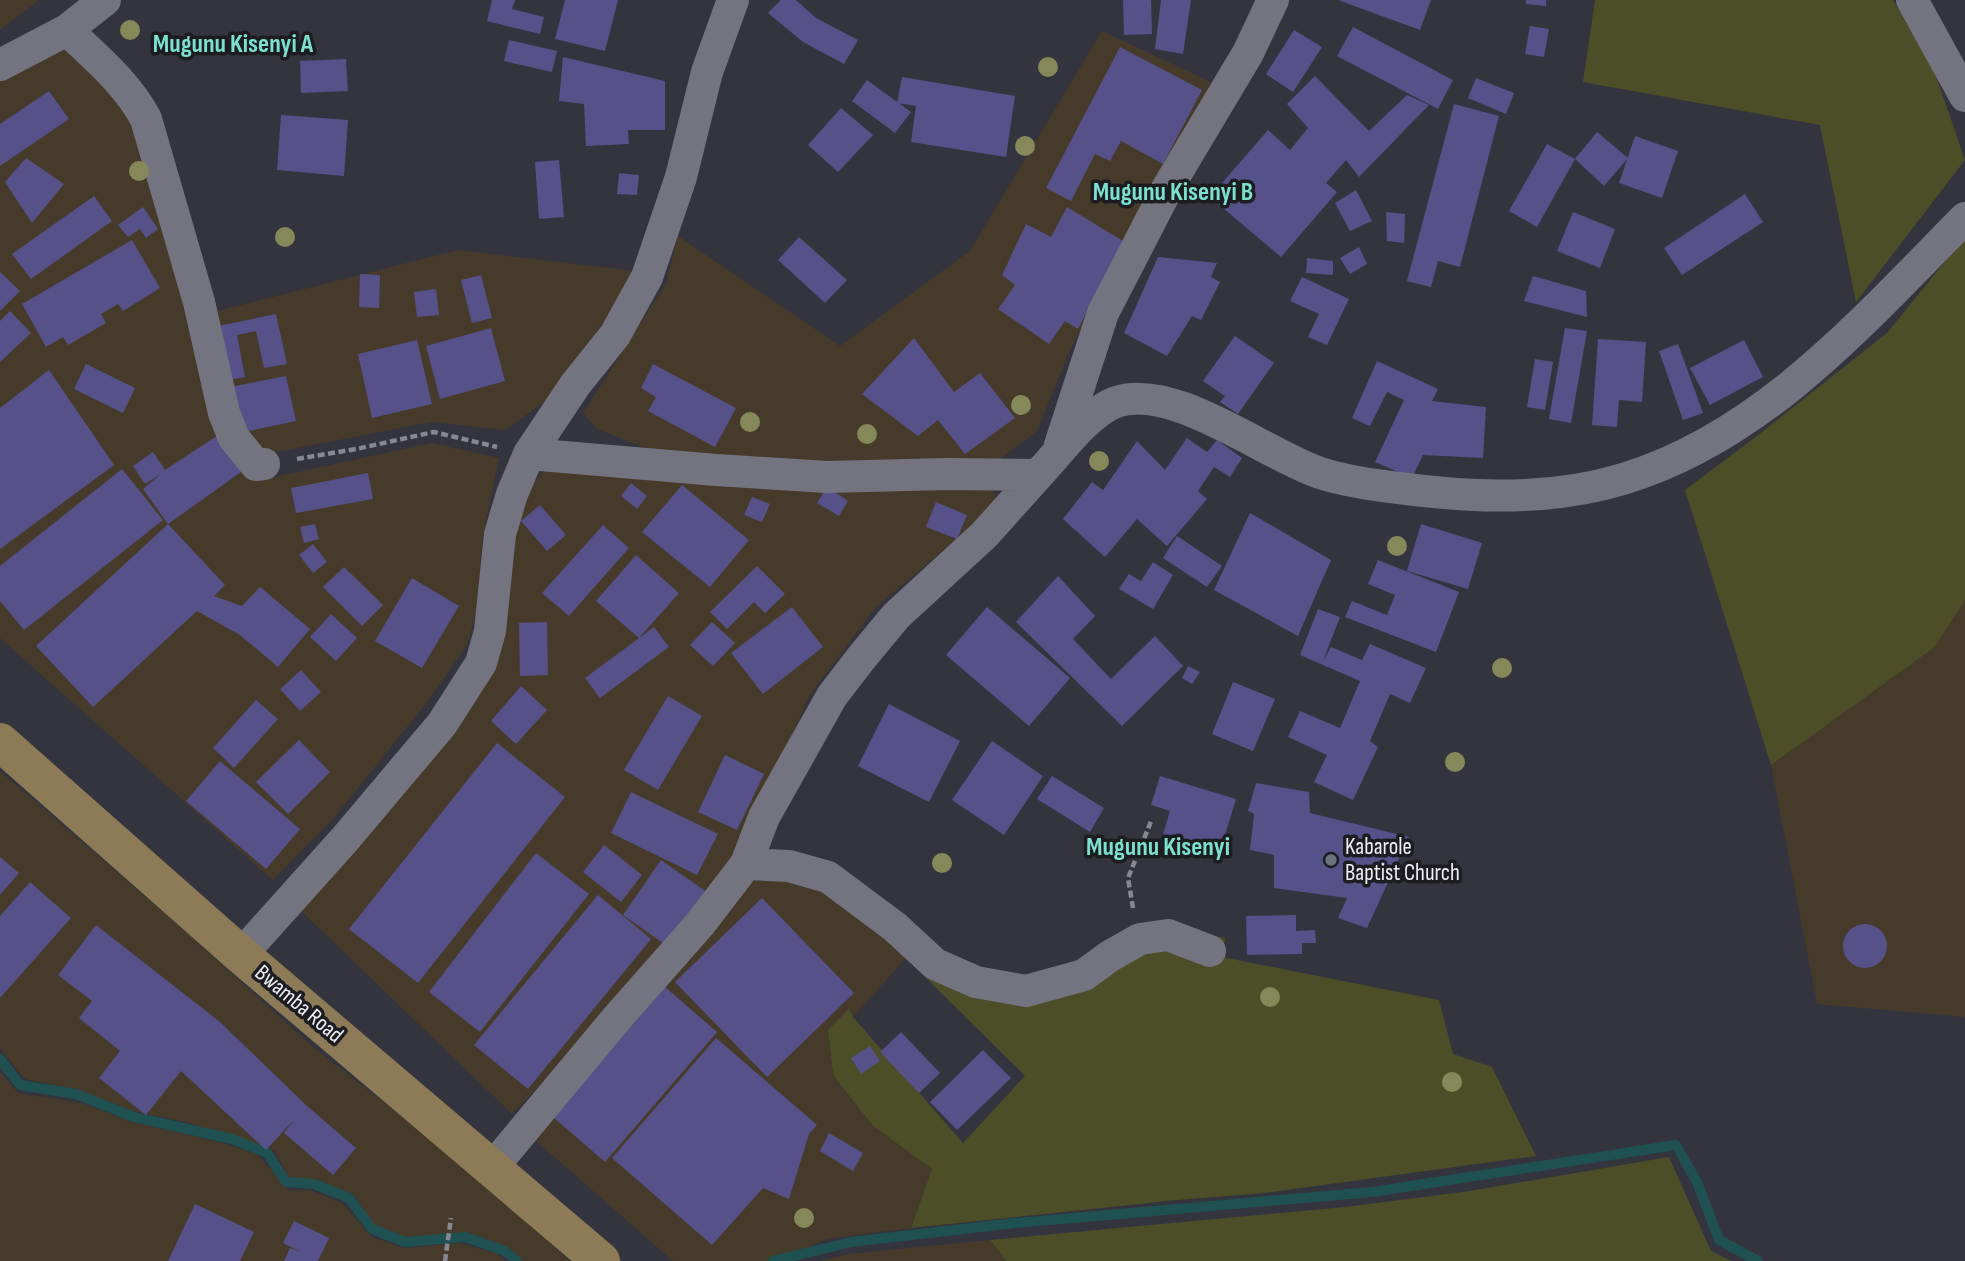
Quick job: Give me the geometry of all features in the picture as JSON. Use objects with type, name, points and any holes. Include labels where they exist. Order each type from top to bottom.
[{"type":"main road","name":"Bwamba Road","points":[[0,742],[241,955],[601,1261]]},
{"type":"street","points":[[0,65],[67,30],[105,0]]},
{"type":"street","points":[[241,955],[345,839],[442,724],[481,663],[490,631],[500,534],[512,494],[529,454],[575,385],[615,335],[647,277],[681,177],[707,72],[733,0]]},
{"type":"street","points":[[1047,465],[1103,313],[1168,187],[1248,52],[1273,0]]},
{"type":"street","points":[[1912,0],[1965,96]]},
{"type":"street","points":[[67,30],[135,97],[146,119],[199,302],[224,414],[234,438],[249,458],[256,465],[264,464]]},
{"type":"street","points":[[492,1168],[700,924],[746,864],[764,817],[832,696],[896,616],[984,535],[1091,418],[1116,402],[1151,398],[1221,423],[1319,473],[1371,484],[1450,495],[1522,496],[1559,493],[1622,480],[1688,455],[1771,401],[1860,327],[1965,218]]},
{"type":"street","points":[[529,454],[827,477],[947,474],[1047,465]]},
{"type":"street","points":[[746,864],[789,866],[828,877],[895,927],[935,964],[976,982],[1026,991],[1084,975],[1110,956],[1140,940],[1168,935],[1210,951]]},
{"type":"path","points":[[264,464],[356,449],[434,432],[529,454]]},
{"type":"path","points":[[1140,940],[1128,878],[1153,819]]},
{"type":"path","points":[[445,1261],[451,1218]]},
{"type":"shaded area","points":[[0,0],[39,0],[0,30]]},
{"type":"shaded area","points":[[1102,31],[1211,82],[1071,348],[1037,431],[997,461],[769,466],[648,449],[597,429],[583,413],[666,284],[678,236],[840,346],[970,251]]},
{"type":"shaded area","points":[[50,36],[133,102],[206,314],[458,250],[634,271],[629,285],[552,396],[506,430],[431,422],[252,457],[261,480],[432,443],[499,458],[482,541],[478,609],[466,647],[427,702],[333,819],[273,880],[0,638],[0,64]]},
{"type":"shaded area","points":[[545,469],[981,487],[995,493],[994,507],[875,608],[810,695],[744,840],[663,958],[512,1114],[295,905],[460,717],[511,553],[524,494]]},
{"type":"shaded area","points":[[1965,600],[1965,1017],[1817,1004],[1771,765],[1935,647]]},
{"type":"shaded area","points":[[0,771],[170,918],[313,1047],[441,1147],[570,1261],[524,1261],[510,1249],[468,1233],[403,1237],[373,1225],[356,1197],[323,1182],[296,1180],[288,1176],[275,1151],[185,1122],[132,1111],[76,1089],[28,1080],[20,1074],[0,1048]]},
{"type":"shaded area","points":[[784,877],[830,886],[906,958],[853,1017],[850,1010],[828,1030],[833,1075],[872,1125],[932,1169],[911,1228],[826,1239],[781,1261],[673,1261],[536,1141],[615,1034],[712,935],[743,883]]},
{"type":"shaded area","points":[[0,1071],[18,1093],[82,1103],[132,1122],[224,1143],[258,1155],[290,1191],[310,1190],[342,1203],[372,1237],[404,1248],[460,1243],[496,1253],[506,1261],[0,1261]]},
{"type":"shaded area","points":[[990,1240],[1006,1261],[820,1261],[848,1254]]},
{"type":"green space","points":[[1595,0],[1893,0],[1935,73],[1965,160],[1856,302],[1820,125],[1583,82]]},
{"type":"green space","points":[[1965,237],[1965,600],[1935,647],[1771,765],[1685,490],[1887,333]]},
{"type":"green space","points":[[1169,927],[1225,938],[1222,957],[1439,1000],[1453,1054],[1492,1067],[1536,1156],[1265,1193],[911,1228],[932,1169],[872,1125],[833,1075],[828,1030],[849,1009],[853,1017],[963,1143],[1025,1076],[906,958],[947,967],[1058,981]]},
{"type":"green space","points":[[1669,1157],[1711,1251],[1732,1261],[1006,1261],[990,1240],[1345,1207],[1463,1192]]},
{"type":"building","points":[[492,0],[515,0],[512,9],[544,17],[540,34],[487,21]]},
{"type":"building","points":[[565,0],[618,0],[605,51],[555,39]]},
{"type":"building","points":[[781,0],[796,0],[816,18],[858,40],[844,64],[803,42],[768,13]]},
{"type":"building","points":[[1123,0],[1151,0],[1152,34],[1124,35]]},
{"type":"building","points":[[1161,0],[1191,0],[1183,54],[1155,49]]},
{"type":"building","points":[[1338,0],[1431,0],[1420,30]]},
{"type":"building","points":[[1526,0],[1546,0],[1546,6],[1526,4]]},
{"type":"building","points":[[1530,26],[1549,29],[1544,57],[1525,54]]},
{"type":"building","points":[[1353,27],[1453,80],[1438,109],[1337,56]]},
{"type":"building","points":[[1294,30],[1322,47],[1293,92],[1266,74]]},
{"type":"building","points":[[509,40],[557,51],[552,72],[504,61]]},
{"type":"building","points":[[1120,47],[1202,90],[1163,164],[1121,141],[1110,161],[1095,154],[1071,201],[1046,188]]},
{"type":"building","points":[[563,57],[665,81],[665,130],[628,130],[629,144],[586,146],[584,104],[559,101]]},
{"type":"building","points":[[346,59],[348,91],[301,93],[300,61]]},
{"type":"building","points":[[1315,76],[1369,131],[1407,95],[1429,105],[1359,177],[1346,160],[1326,183],[1337,192],[1281,257],[1210,197],[1268,130],[1290,150],[1308,128],[1287,104]]},
{"type":"building","points":[[902,77],[1015,96],[1006,157],[911,142],[916,106],[897,103]]},
{"type":"building","points":[[1476,78],[1514,93],[1506,114],[1468,98]]},
{"type":"building","points":[[867,80],[911,112],[895,133],[852,101]]},
{"type":"building","points":[[49,91],[69,119],[0,166],[0,124]]},
{"type":"building","points":[[1454,104],[1499,116],[1460,267],[1438,261],[1431,287],[1407,281]]},
{"type":"building","points":[[841,108],[873,135],[838,172],[808,145]]},
{"type":"building","points":[[281,115],[348,120],[344,176],[277,170]]},
{"type":"building","points":[[1597,132],[1628,158],[1604,186],[1575,159]]},
{"type":"building","points":[[1635,136],[1678,151],[1662,198],[1619,183]]},
{"type":"building","points":[[1547,144],[1575,159],[1537,227],[1509,211]]},
{"type":"building","points":[[26,158],[64,184],[32,223],[5,182]]},
{"type":"building","points":[[559,160],[564,217],[539,219],[535,162]]},
{"type":"building","points":[[619,173],[639,175],[637,195],[617,194]]},
{"type":"building","points":[[1356,190],[1372,221],[1350,231],[1335,203]]},
{"type":"building","points":[[1745,194],[1763,222],[1682,275],[1664,248]]},
{"type":"building","points":[[94,196],[112,221],[31,279],[12,254]]},
{"type":"building","points":[[143,207],[158,229],[146,238],[140,229],[128,237],[118,225]]},
{"type":"building","points":[[1067,207],[1123,241],[1078,329],[1065,321],[1049,344],[998,309],[1015,285],[1002,275],[1026,224],[1051,237]]},
{"type":"building","points":[[1386,212],[1405,214],[1404,243],[1387,241]]},
{"type":"building","points":[[1573,212],[1615,229],[1600,268],[1557,251]]},
{"type":"building","points":[[799,237],[847,280],[825,303],[778,260]]},
{"type":"building","points":[[132,240],[160,288],[123,311],[118,304],[101,314],[106,323],[68,345],[63,337],[46,347],[22,304]]},
{"type":"building","points":[[1359,247],[1367,264],[1350,274],[1340,258]]},
{"type":"building","points":[[1158,257],[1217,263],[1211,277],[1220,282],[1201,320],[1192,316],[1167,356],[1124,333]]},
{"type":"building","points":[[1307,258],[1333,261],[1333,275],[1306,273]]},
{"type":"building","points":[[0,272],[20,291],[0,311]]},
{"type":"building","points":[[360,274],[380,275],[379,308],[359,307]]},
{"type":"building","points":[[481,275],[492,318],[472,323],[461,280]]},
{"type":"building","points":[[1533,276],[1586,291],[1587,317],[1524,301]]},
{"type":"building","points":[[1302,277],[1349,299],[1327,345],[1308,337],[1319,314],[1290,301]]},
{"type":"building","points":[[436,289],[439,315],[417,317],[414,292]]},
{"type":"building","points":[[10,311],[31,333],[0,362],[0,321]]},
{"type":"building","points":[[276,314],[287,364],[264,368],[256,331],[237,335],[245,377],[225,381],[214,327]]},
{"type":"building","points":[[491,328],[505,381],[440,399],[426,346]]},
{"type":"building","points":[[1565,328],[1587,331],[1571,423],[1549,419]]},
{"type":"building","points":[[1235,336],[1274,363],[1238,414],[1220,402],[1225,396],[1203,381]]},
{"type":"building","points":[[914,338],[954,392],[980,373],[1015,418],[965,454],[938,420],[918,436],[862,394]]},
{"type":"building","points":[[1598,339],[1646,342],[1642,402],[1619,400],[1617,427],[1592,425]]},
{"type":"building","points":[[417,340],[432,404],[372,418],[358,354]]},
{"type":"building","points":[[1744,340],[1763,377],[1710,405],[1690,368]]},
{"type":"building","points":[[1678,344],[1703,413],[1683,420],[1659,351]]},
{"type":"building","points":[[1535,359],[1553,362],[1545,410],[1527,407]]},
{"type":"building","points":[[1377,361],[1438,389],[1432,401],[1486,407],[1483,458],[1423,455],[1412,478],[1375,462],[1404,400],[1387,392],[1370,426],[1352,418]]},
{"type":"building","points":[[86,364],[135,388],[123,413],[74,389]]},
{"type":"building","points":[[653,364],[736,408],[715,447],[648,411],[656,397],[641,388]]},
{"type":"building","points":[[49,370],[114,465],[0,549],[0,408]]},
{"type":"building","points":[[286,376],[296,421],[239,433],[230,387]]},
{"type":"building","points":[[226,430],[251,465],[168,524],[143,489],[162,473],[145,484],[133,466],[153,452],[165,470]]},
{"type":"building","points":[[1187,438],[1207,452],[1217,440],[1242,458],[1230,477],[1214,467],[1198,491],[1207,499],[1167,546],[1137,519],[1105,557],[1063,519],[1092,482],[1103,490],[1137,441],[1165,470]]},
{"type":"building","points":[[122,469],[163,520],[24,630],[0,601],[0,566]]},
{"type":"building","points":[[368,473],[373,499],[296,513],[291,488]]},
{"type":"building","points":[[631,483],[647,496],[637,509],[621,496]]},
{"type":"building","points":[[682,485],[749,540],[710,587],[642,532]]},
{"type":"building","points":[[827,487],[848,501],[839,516],[817,503]]},
{"type":"building","points":[[752,497],[770,504],[762,522],[744,515]]},
{"type":"building","points":[[936,502],[967,515],[957,539],[926,527]]},
{"type":"building","points":[[540,505],[566,535],[547,551],[521,521]]},
{"type":"building","points":[[1250,513],[1331,560],[1298,636],[1214,590]]},
{"type":"building","points":[[168,524],[225,585],[214,596],[242,606],[260,587],[310,629],[278,667],[240,635],[197,611],[93,707],[36,646]]},
{"type":"building","points":[[315,524],[319,539],[304,543],[300,527]]},
{"type":"building","points":[[1421,524],[1482,543],[1468,589],[1407,571]]},
{"type":"building","points":[[603,525],[629,548],[569,616],[542,593]]},
{"type":"building","points":[[1177,536],[1222,566],[1207,587],[1163,558]]},
{"type":"building","points":[[313,544],[327,562],[313,573],[299,555]]},
{"type":"building","points":[[636,555],[679,593],[639,638],[596,601]]},
{"type":"building","points":[[1378,560],[1459,592],[1436,652],[1345,617],[1352,601],[1387,615],[1395,595],[1368,584]]},
{"type":"building","points":[[1153,562],[1173,575],[1153,609],[1119,589],[1129,574],[1141,581]]},
{"type":"building","points":[[757,566],[785,594],[765,613],[754,602],[727,629],[710,612]]},
{"type":"building","points":[[344,567],[383,605],[362,626],[323,587]]},
{"type":"building","points":[[1058,576],[1095,616],[1073,639],[1111,679],[1155,636],[1183,666],[1122,726],[1016,622]]},
{"type":"building","points":[[412,578],[459,606],[422,668],[375,641]]},
{"type":"building","points":[[792,607],[823,647],[763,694],[731,653]]},
{"type":"building","points":[[987,607],[1070,678],[1029,726],[946,655]]},
{"type":"building","points":[[1318,609],[1340,617],[1323,661],[1331,647],[1362,660],[1370,644],[1426,668],[1410,703],[1390,694],[1370,741],[1378,747],[1353,800],[1314,782],[1327,755],[1288,737],[1300,711],[1340,728],[1360,681],[1300,655]]},
{"type":"building","points":[[331,614],[357,638],[336,661],[310,637]]},
{"type":"building","points":[[547,622],[548,675],[520,676],[519,623]]},
{"type":"building","points":[[712,622],[735,643],[713,666],[690,645]]},
{"type":"building","points":[[654,627],[669,647],[600,698],[585,678]]},
{"type":"building","points":[[1188,666],[1200,672],[1192,684],[1182,678]]},
{"type":"building","points":[[301,670],[321,692],[300,711],[280,689]]},
{"type":"building","points":[[1233,682],[1275,699],[1253,751],[1212,734]]},
{"type":"building","points":[[521,686],[547,710],[516,744],[491,721]]},
{"type":"building","points":[[668,696],[702,716],[658,790],[624,770]]},
{"type":"building","points":[[256,700],[278,719],[234,768],[213,748]]},
{"type":"building","points":[[889,704],[960,741],[929,802],[858,766]]},
{"type":"building","points":[[299,740],[330,772],[288,814],[256,782]]},
{"type":"building","points":[[992,741],[1043,776],[1004,835],[952,800]]},
{"type":"building","points":[[497,743],[565,797],[418,983],[349,929]]},
{"type":"building","points":[[725,755],[764,774],[737,830],[698,812]]},
{"type":"building","points":[[220,761],[300,829],[266,869],[186,801]]},
{"type":"building","points":[[1052,776],[1104,808],[1090,832],[1037,799]]},
{"type":"building","points":[[1160,776],[1236,799],[1218,858],[1188,848],[1185,856],[1159,848],[1170,811],[1151,805]]},
{"type":"building","points":[[1256,783],[1309,792],[1310,813],[1409,837],[1367,928],[1338,918],[1347,898],[1274,888],[1274,855],[1250,850],[1254,814],[1248,811]]},
{"type":"building","points":[[631,792],[718,834],[697,875],[611,833]]},
{"type":"building","points":[[604,845],[642,875],[621,902],[583,872]]},
{"type":"building","points":[[536,853],[589,894],[480,1032],[429,992]]},
{"type":"building","points":[[0,857],[19,873],[0,895]]},
{"type":"building","points":[[661,860],[708,893],[670,948],[623,915]]},
{"type":"building","points":[[30,882],[71,918],[0,998],[0,916]]},
{"type":"building","points":[[598,895],[651,939],[528,1089],[474,1045]]},
{"type":"building","points":[[762,898],[854,993],[767,1077],[675,982]]},
{"type":"building","points":[[1296,915],[1296,931],[1315,930],[1316,943],[1302,943],[1302,954],[1247,955],[1246,916]]},
{"type":"building","points":[[1865,924],[1881,930],[1887,946],[1881,962],[1865,968],[1849,962],[1843,946],[1849,930]]},
{"type":"building","points":[[96,925],[220,1022],[307,1106],[356,1148],[333,1175],[284,1133],[294,1120],[266,1150],[181,1071],[146,1115],[99,1078],[120,1051],[79,1018],[92,1001],[58,975]]},
{"type":"building","points":[[665,987],[717,1032],[605,1162],[553,1117]]},
{"type":"building","points":[[901,1032],[940,1073],[919,1093],[880,1052]]},
{"type":"building","points":[[716,1038],[817,1125],[809,1134],[789,1199],[763,1188],[712,1245],[612,1158]]},
{"type":"building","points":[[870,1046],[880,1061],[861,1074],[851,1058]]},
{"type":"building","points":[[983,1050],[1011,1078],[957,1130],[930,1102]]},
{"type":"building","points":[[829,1133],[863,1153],[853,1171],[820,1151]]},
{"type":"building","points":[[195,1204],[254,1232],[240,1261],[168,1261]]},
{"type":"building","points":[[294,1221],[329,1238],[318,1261],[284,1261],[290,1248],[301,1252],[283,1243]]},
{"type":"waterway","points":[[0,1059],[20,1085],[76,1094],[134,1117],[232,1139],[267,1153],[286,1182],[314,1184],[349,1198],[372,1229],[405,1242],[465,1237],[505,1251],[517,1261]]},
{"type":"waterway","points":[[773,1261],[851,1242],[1015,1223],[1372,1192],[1676,1145],[1697,1182],[1719,1240],[1758,1261]]},
{"type":"place","name":"Kabarole Baptist Church","points":[[1331,860]]},
{"type":"district","name":"Mugunu Kisenyi A","points":[[233,44]]},
{"type":"district","name":"Mugunu Kisenyi B","points":[[1173,192]]},
{"type":"district","name":"Mugunu Kisenyi","points":[[1158,847]]}]
